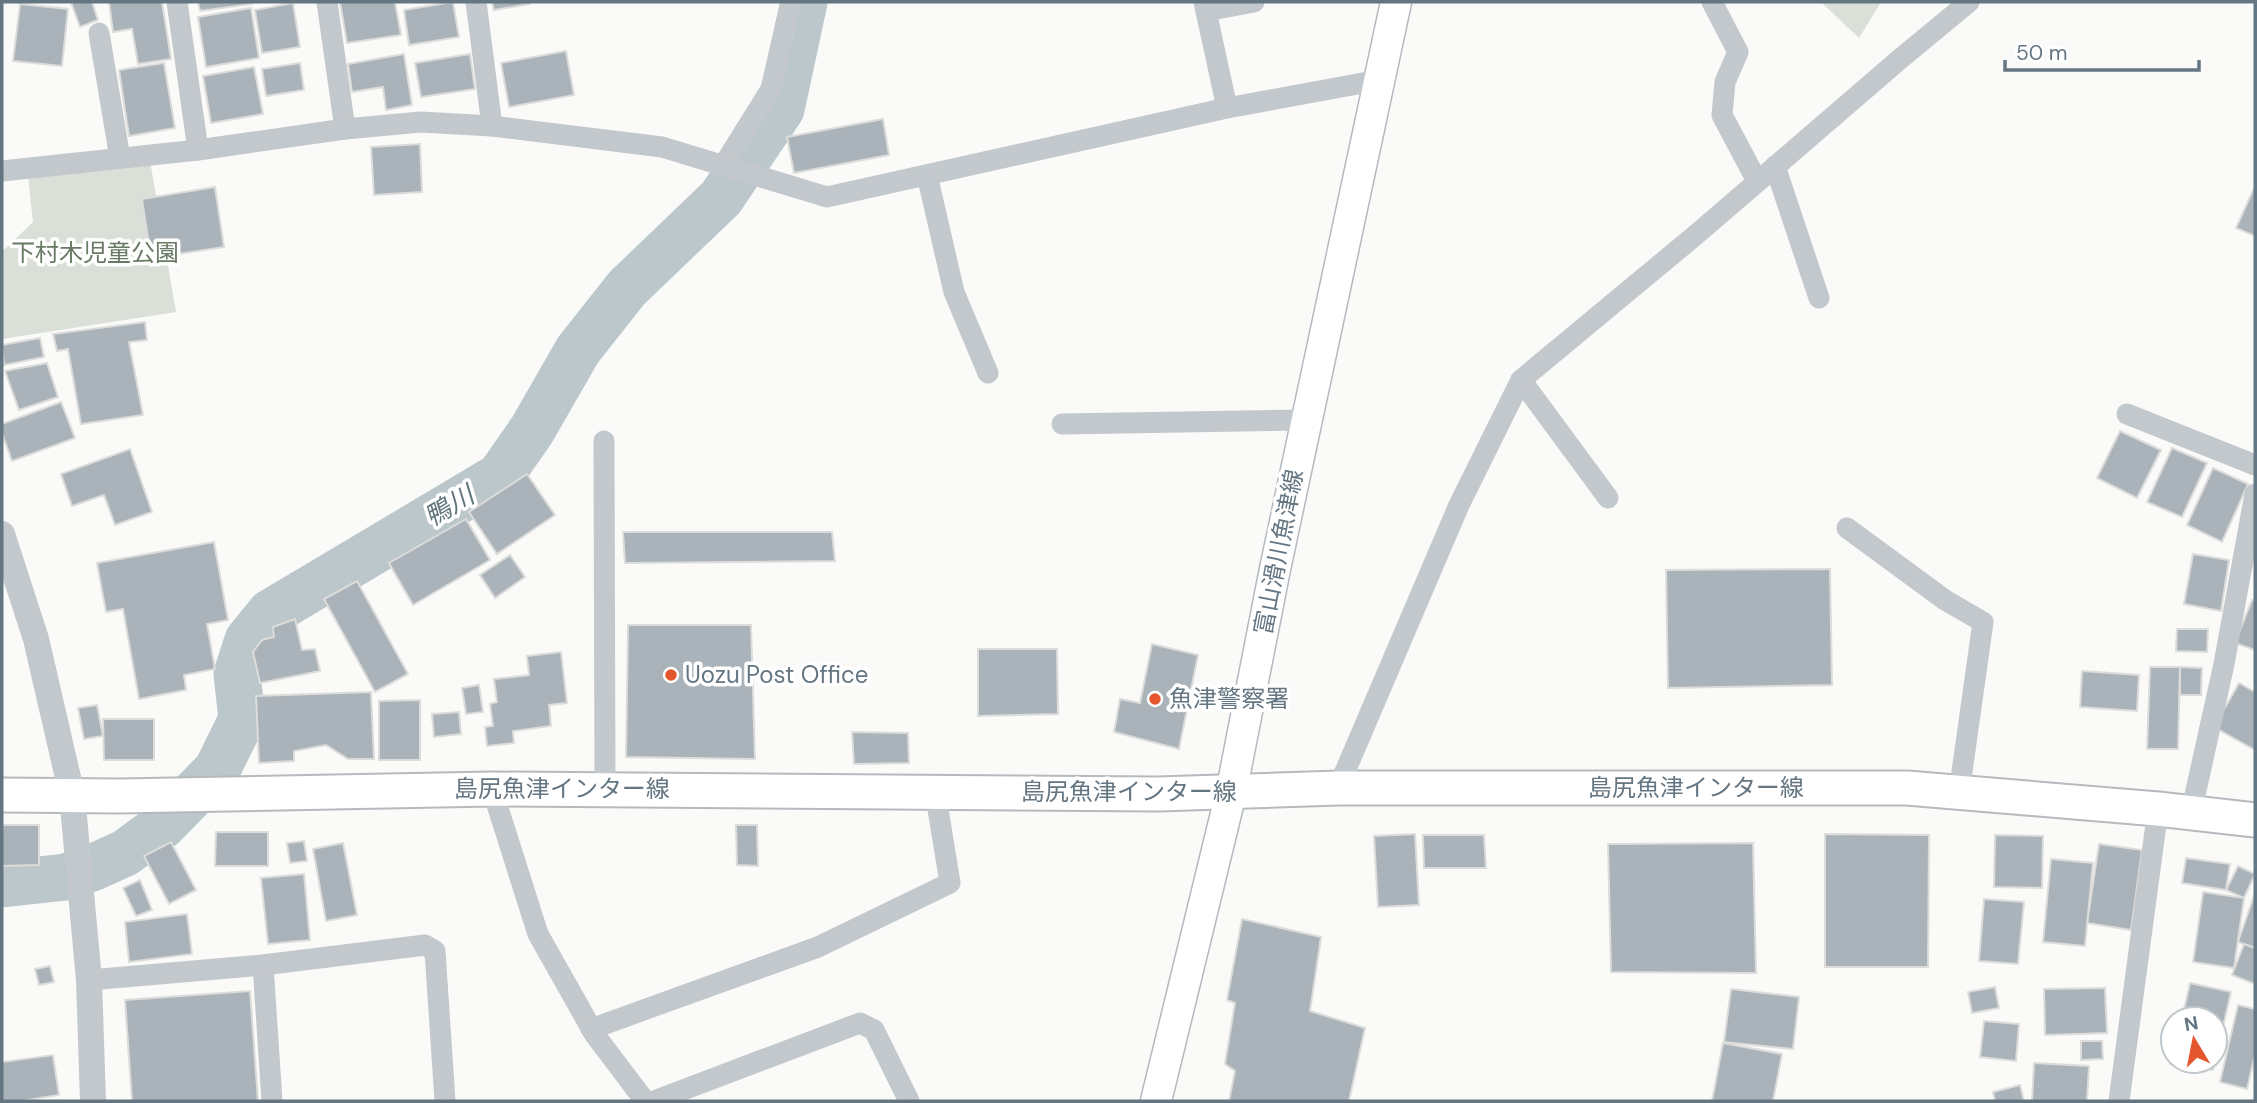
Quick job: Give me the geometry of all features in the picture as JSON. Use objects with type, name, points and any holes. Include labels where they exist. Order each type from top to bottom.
[{"type":"main road","name":"富山滑川魚津線","points":[[1156,1101],[1231,793],[1306,420],[1396,2]]},
{"type":"main road","name":"島尻魚津インター線","points":[[2,795],[492,789],[1159,794],[1338,788],[1907,788],[2255,820]]},
{"type":"street","points":[[177,2],[198,150]]},
{"type":"street","points":[[327,2],[345,129]]},
{"type":"street","points":[[476,2],[492,126]]},
{"type":"street","points":[[723,166],[771,89],[791,2]]},
{"type":"street","points":[[1227,108],[1205,6],[1254,2]]},
{"type":"street","points":[[1712,2],[1738,52],[1725,82],[1721,115],[1758,181]]},
{"type":"street","points":[[1338,788],[1459,505],[1521,380],[1969,2]]},
{"type":"street","points":[[99,33],[120,158]]},
{"type":"street","points":[[2,171],[421,122],[492,126],[662,147],[827,197],[1227,108],[1379,80]]},
{"type":"street","points":[[1775,166],[1819,298]]},
{"type":"street","points":[[927,175],[954,292],[988,373]]},
{"type":"street","points":[[1521,380],[1608,498]]},
{"type":"street","points":[[2127,414],[2255,465]]},
{"type":"street","points":[[1062,424],[1306,420]]},
{"type":"street","points":[[604,441],[605,789]]},
{"type":"street","points":[[2191,813],[2224,664],[2255,494]]},
{"type":"street","points":[[1846,528],[1945,600],[1983,622],[1958,793]]},
{"type":"street","points":[[2,534],[36,639],[72,795],[89,980],[93,1101]]},
{"type":"street","points":[[492,789],[538,934],[591,1029],[645,1101]]},
{"type":"street","points":[[591,1029],[818,947],[950,883],[935,791]]},
{"type":"street","points":[[2119,1101],[2158,809]]},
{"type":"street","points":[[89,980],[263,965],[425,945],[435,951],[445,1101]]},
{"type":"street","points":[[263,965],[272,1101]]},
{"type":"street","points":[[654,1101],[860,1023],[874,1030],[909,1101]]},
{"type":"green space","points":[[1821,2],[1881,2],[1859,38]]},
{"type":"green space","name":"下村木児童公園","points":[[149,155],[176,312],[2,339],[2,252],[33,222],[27,167]]},
{"type":"building","points":[[71,2],[92,2],[98,20],[80,27]]},
{"type":"building","points":[[109,2],[162,2],[171,59],[138,64],[132,29],[113,32]]},
{"type":"building","points":[[198,2],[251,2],[252,4],[200,11]]},
{"type":"building","points":[[340,2],[395,2],[401,35],[347,43]]},
{"type":"building","points":[[453,2],[459,37],[409,45],[404,10]]},
{"type":"building","points":[[492,2],[530,2],[530,4],[494,10]]},
{"type":"building","points":[[293,3],[300,47],[262,53],[255,10]]},
{"type":"building","points":[[20,4],[68,9],[62,66],[13,61]]},
{"type":"building","points":[[251,8],[259,58],[206,67],[198,17]]},
{"type":"building","points":[[566,51],[574,95],[509,107],[501,63]]},
{"type":"building","points":[[404,54],[412,105],[386,110],[383,87],[352,92],[348,64]]},
{"type":"building","points":[[470,54],[475,89],[421,97],[415,63]]},
{"type":"building","points":[[164,63],[175,128],[129,136],[119,70]]},
{"type":"building","points":[[300,63],[304,90],[266,96],[262,69]]},
{"type":"building","points":[[254,67],[263,114],[211,123],[203,76]]},
{"type":"building","points":[[883,119],[889,155],[794,173],[787,137]]},
{"type":"building","points":[[420,144],[422,192],[374,195],[371,147]]},
{"type":"building","points":[[2255,186],[2255,236],[2236,228]]},
{"type":"building","points":[[215,187],[224,247],[151,258],[142,199]]},
{"type":"building","points":[[145,322],[147,340],[129,342],[143,415],[81,424],[68,349],[57,351],[53,334]]},
{"type":"building","points":[[40,338],[44,357],[4,365],[2,345]]},
{"type":"building","points":[[47,363],[58,397],[19,410],[5,371]]},
{"type":"building","points":[[61,402],[75,438],[12,461],[2,433],[2,424]]},
{"type":"building","points":[[2120,431],[2161,450],[2137,498],[2097,478]]},
{"type":"building","points":[[2172,448],[2207,463],[2182,517],[2147,502]]},
{"type":"building","points":[[130,449],[152,512],[115,525],[104,495],[72,506],[61,474]]},
{"type":"building","points":[[2213,468],[2248,484],[2222,542],[2187,525]]},
{"type":"building","points":[[527,474],[555,515],[497,554],[469,512]]},
{"type":"building","points":[[466,519],[490,560],[413,605],[389,563]]},
{"type":"building","points":[[623,532],[832,532],[835,561],[625,563]]},
{"type":"building","points":[[214,542],[228,620],[207,624],[215,669],[184,675],[186,690],[139,699],[123,609],[106,612],[97,563]]},
{"type":"building","points":[[2193,554],[2229,560],[2221,611],[2184,604]]},
{"type":"building","points":[[510,555],[525,577],[495,598],[480,575]]},
{"type":"building","points":[[1830,569],[1832,685],[1668,688],[1666,570]]},
{"type":"building","points":[[357,581],[408,674],[375,692],[324,599]]},
{"type":"building","points":[[2252,600],[2255,601],[2255,650],[2235,643]]},
{"type":"building","points":[[295,619],[302,650],[315,649],[320,671],[260,683],[253,652],[262,640],[274,637],[273,627]]},
{"type":"building","points":[[628,625],[751,625],[755,759],[626,757]]},
{"type":"building","points":[[2177,629],[2208,629],[2207,652],[2176,651]]},
{"type":"building","points":[[1152,644],[1198,655],[1179,749],[1114,732],[1120,699],[1140,703]]},
{"type":"building","points":[[978,649],[1057,649],[1058,714],[978,716]]},
{"type":"building","points":[[561,652],[567,703],[549,705],[551,726],[513,731],[514,743],[487,746],[485,727],[493,726],[490,704],[497,702],[494,679],[529,675],[527,656]]},
{"type":"building","points":[[2150,667],[2180,667],[2178,749],[2147,749]]},
{"type":"building","points":[[2180,667],[2202,668],[2201,695],[2180,695]]},
{"type":"building","points":[[2082,671],[2139,675],[2137,711],[2080,707]]},
{"type":"building","points":[[2239,683],[2255,692],[2255,750],[2214,727]]},
{"type":"building","points":[[479,685],[483,712],[466,714],[462,688]]},
{"type":"building","points":[[371,692],[374,759],[348,759],[326,745],[294,751],[294,761],[259,763],[256,696]]},
{"type":"building","points":[[420,700],[420,760],[379,760],[379,701]]},
{"type":"building","points":[[97,705],[103,736],[84,739],[78,708]]},
{"type":"building","points":[[459,712],[461,734],[434,737],[432,714]]},
{"type":"building","points":[[103,719],[154,719],[154,760],[104,760]]},
{"type":"building","points":[[852,732],[908,733],[909,763],[854,764]]},
{"type":"building","points":[[2,825],[39,825],[39,865],[2,866]]},
{"type":"building","points":[[736,825],[757,825],[758,866],[737,865]]},
{"type":"building","points":[[216,832],[268,832],[268,866],[215,866]]},
{"type":"building","points":[[1415,834],[1419,905],[1378,907],[1374,836]]},
{"type":"building","points":[[1825,834],[1929,835],[1928,967],[1825,967]]},
{"type":"building","points":[[1423,835],[1484,835],[1486,868],[1424,868]]},
{"type":"building","points":[[1995,835],[2043,836],[2042,888],[1994,887]]},
{"type":"building","points":[[304,841],[307,861],[290,863],[287,843]]},
{"type":"building","points":[[171,842],[196,890],[169,904],[144,856]]},
{"type":"building","points":[[343,843],[357,915],[326,921],[313,849]]},
{"type":"building","points":[[1753,843],[1756,973],[1611,972],[1608,844]]},
{"type":"building","points":[[2099,844],[2142,850],[2131,930],[2087,923]]},
{"type":"building","points":[[2186,858],[2230,864],[2226,890],[2182,883]]},
{"type":"building","points":[[2051,859],[2093,863],[2085,946],[2043,942]]},
{"type":"building","points":[[2238,866],[2255,874],[2244,898],[2226,890]]},
{"type":"building","points":[[304,874],[310,940],[268,944],[261,878]]},
{"type":"building","points":[[140,880],[152,910],[136,916],[123,888]]},
{"type":"building","points":[[2203,892],[2244,898],[2234,968],[2193,962]]},
{"type":"building","points":[[2255,893],[2255,948],[2238,942]]},
{"type":"building","points":[[1984,899],[2024,902],[2018,964],[1979,961]]},
{"type":"building","points":[[187,914],[192,954],[129,962],[125,922]]},
{"type":"building","points":[[1242,919],[1321,937],[1310,1011],[1365,1028],[1349,1101],[1229,1101],[1235,1071],[1225,1064],[1235,1003],[1227,1000]]},
{"type":"building","points":[[2244,944],[2255,948],[2255,984],[2232,975]]},
{"type":"building","points":[[50,966],[54,982],[39,985],[35,969]]},
{"type":"building","points":[[2190,983],[2231,992],[2228,1005],[2185,1005]]},
{"type":"building","points":[[1995,987],[1999,1008],[1972,1013],[1968,992]]},
{"type":"building","points":[[2105,988],[2107,1033],[2045,1035],[2044,989]]},
{"type":"building","points":[[1731,989],[1799,997],[1793,1049],[1724,1042]]},
{"type":"building","points":[[250,991],[258,1101],[132,1101],[125,1000]]},
{"type":"building","points":[[2238,1005],[2255,1009],[2255,1054],[2247,1089],[2220,1082],[2222,1075],[2229,1075],[2229,1044]]},
{"type":"building","points":[[1984,1021],[2019,1024],[2016,1061],[1980,1057]]},
{"type":"building","points":[[2081,1041],[2102,1041],[2103,1059],[2081,1060]]},
{"type":"building","points":[[1723,1043],[1782,1054],[1773,1101],[1712,1101]]},
{"type":"building","points":[[53,1055],[59,1095],[2,1101],[2,1062]]},
{"type":"building","points":[[2034,1063],[2089,1066],[2087,1101],[2032,1101]]},
{"type":"building","points":[[2020,1085],[2024,1101],[1995,1101],[1993,1092]]},
{"type":"waterway","name":"鴨川","points":[[2,884],[66,877],[94,867],[125,853],[162,826],[217,770],[242,719],[237,674],[248,640],[270,613],[500,476],[532,430],[578,350],[627,288],[721,198],[781,109],[804,2]]},
{"type":"place","name":"Uozu Post Office","points":[[671,675]]},
{"type":"place","name":"魚津警察署","points":[[1155,699]]}]
